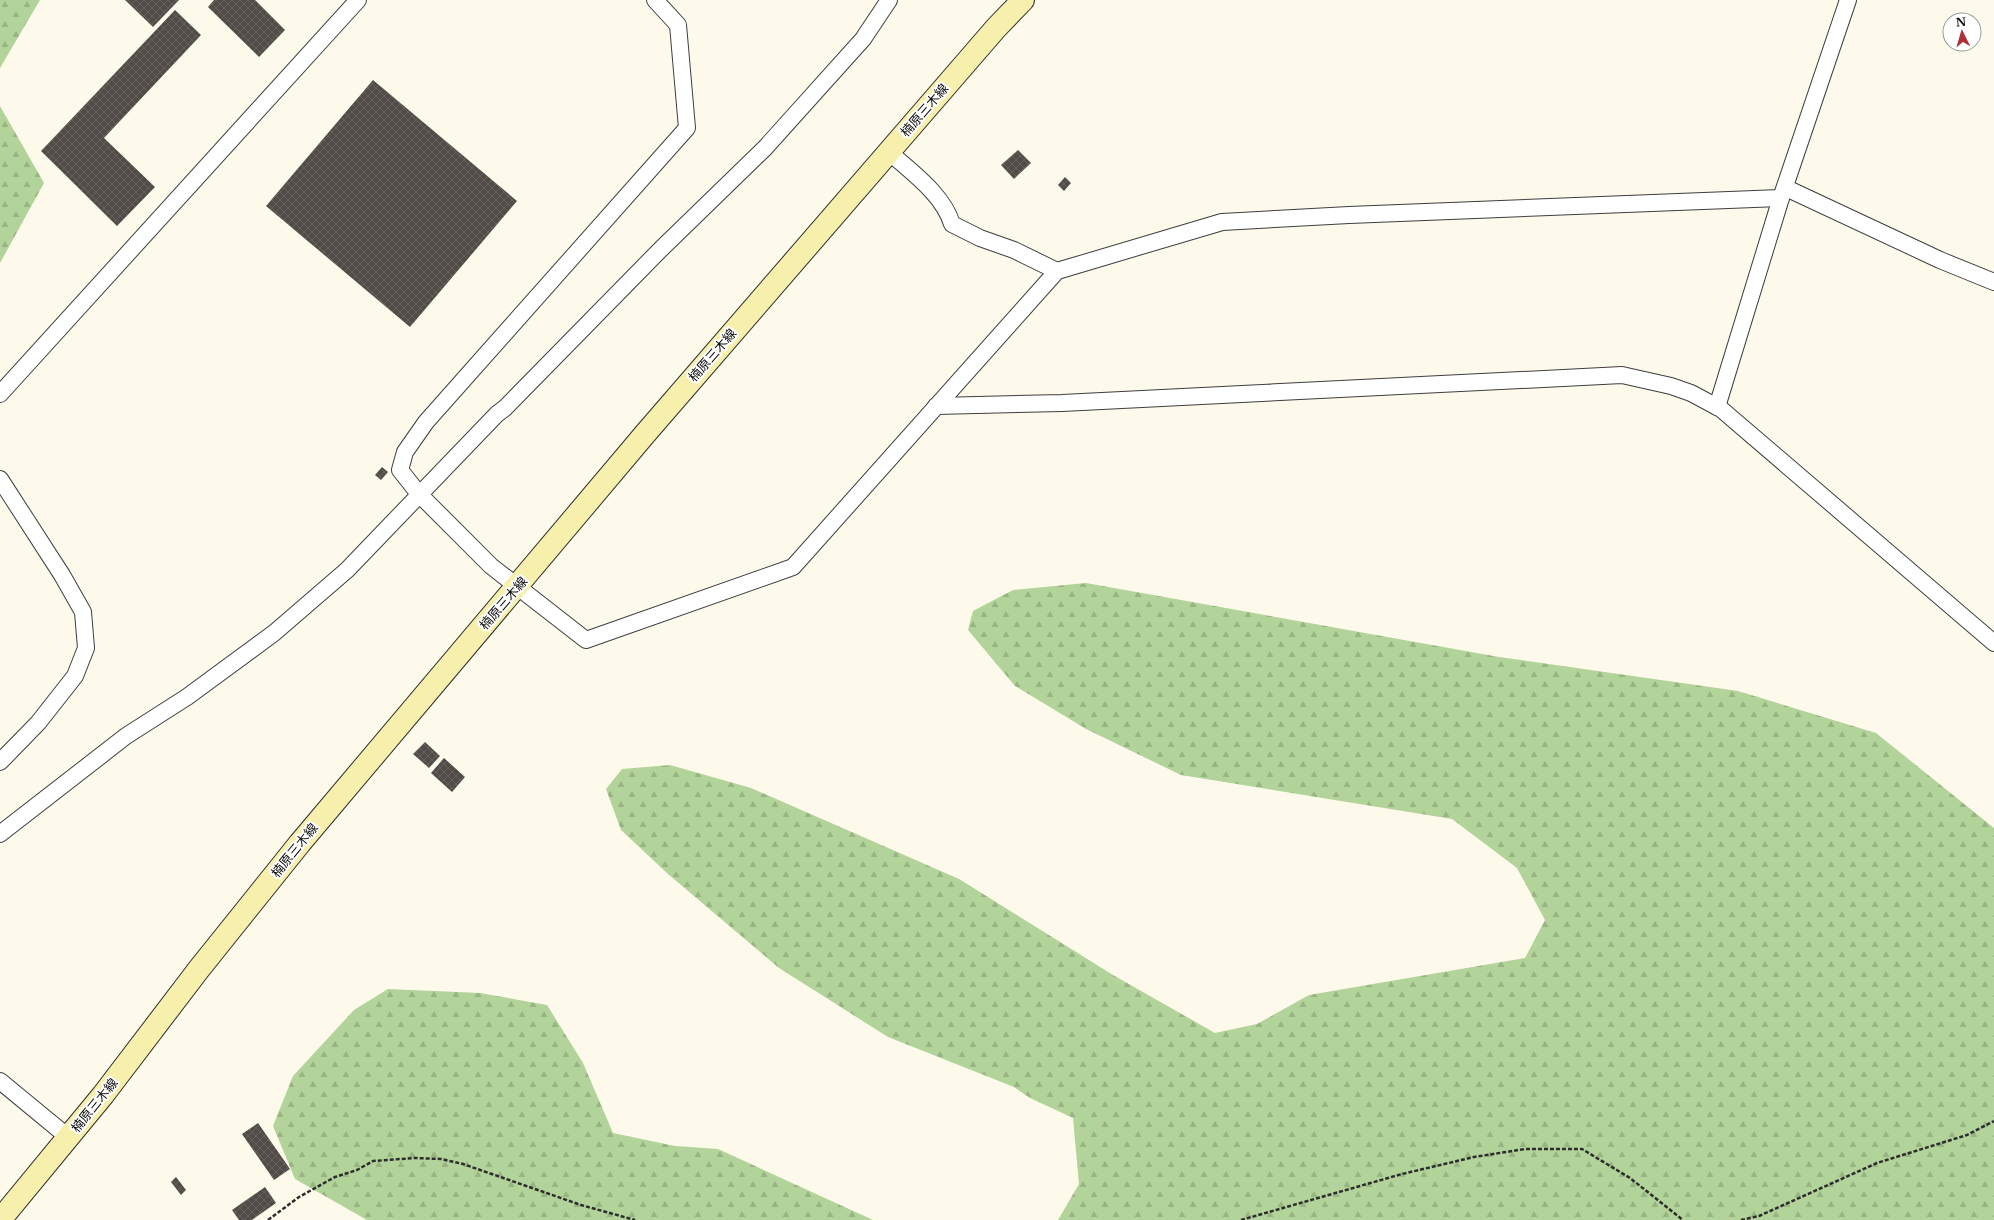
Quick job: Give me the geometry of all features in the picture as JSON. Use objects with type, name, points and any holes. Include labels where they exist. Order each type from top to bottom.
[{"type":"main road","name":"楠原三木線","points":[[0,1220],[68,1137],[203,963],[295,848],[645,434],[888,150],[1023,0]]},
{"type":"street","points":[[0,394],[358,0]]},
{"type":"street","points":[[654,0],[678,26],[687,128],[426,422],[405,452],[400,470],[419,494],[492,566],[586,640],[793,567],[1057,271],[1222,222],[1783,193],[1994,282]]},
{"type":"street","points":[[0,834],[126,736],[187,697],[274,633],[347,570],[419,494],[661,249],[765,148],[863,39],[889,0]]},
{"type":"street","points":[[1717,408],[1783,193],[1848,0]]},
{"type":"street","points":[[888,150],[926,186],[948,212],[952,224],[980,238],[1014,250],[1057,271]]},
{"type":"street","points":[[936,406],[1062,403],[1622,375],[1671,386],[1690,393],[1717,408],[1994,643]]},
{"type":"street","points":[[0,479],[62,575],[83,612],[86,648],[75,676],[38,723],[0,762]]},
{"type":"street","points":[[0,1081],[68,1137]]},
{"type":"path","points":[[1741,1220],[1759,1216],[1877,1163],[1967,1135],[1994,1121]]},
{"type":"path","points":[[1241,1220],[1402,1174],[1474,1157],[1525,1149],[1582,1150],[1630,1178],[1683,1220]]},
{"type":"path","points":[[268,1220],[299,1197],[335,1177],[357,1170],[373,1162],[415,1158],[441,1159],[464,1164],[581,1205],[635,1220]]},
{"type":"green space","points":[[0,0],[40,0],[0,68]]},
{"type":"green space","points":[[0,106],[44,183],[0,263]]},
{"type":"green space","points":[[1086,583],[1499,657],[1738,691],[1876,733],[1994,828],[1994,1220],[1058,1220],[1079,1184],[1073,1118],[1030,1098],[1014,1087],[888,1037],[779,968],[668,874],[621,830],[606,789],[622,769],[670,765],[751,788],[959,879],[1113,975],[1215,1033],[1257,1024],[1309,995],[1525,958],[1545,920],[1517,868],[1452,819],[1181,775],[1086,729],[1015,686],[968,630],[973,611],[1013,590]]},
{"type":"green space","points":[[388,989],[480,993],[547,1005],[583,1063],[613,1133],[675,1146],[718,1149],[873,1220],[367,1220],[295,1179],[273,1126],[293,1076],[354,1010]]},
{"type":"building","points":[[125,0],[179,0],[153,27]]},
{"type":"building","points":[[214,0],[255,0],[285,30],[259,57],[208,7]]},
{"type":"building","points":[[175,10],[201,35],[104,138],[155,187],[117,226],[41,151]]},
{"type":"building","points":[[373,80],[517,201],[410,327],[266,206]]},
{"type":"building","points":[[1018,150],[1031,163],[1014,179],[1001,165]]},
{"type":"building","points":[[1065,177],[1071,183],[1064,191],[1058,185]]},
{"type":"building","points":[[382,467],[388,472],[381,480],[375,475]]},
{"type":"building","points":[[425,742],[440,756],[429,768],[413,754]]},
{"type":"building","points":[[444,758],[465,777],[452,792],[431,773]]},
{"type":"building","points":[[258,1123],[290,1169],[274,1180],[242,1134]]},
{"type":"building","points":[[176,1177],[186,1190],[181,1195],[171,1182]]},
{"type":"building","points":[[265,1187],[276,1203],[252,1220],[239,1220],[232,1210]]}]
